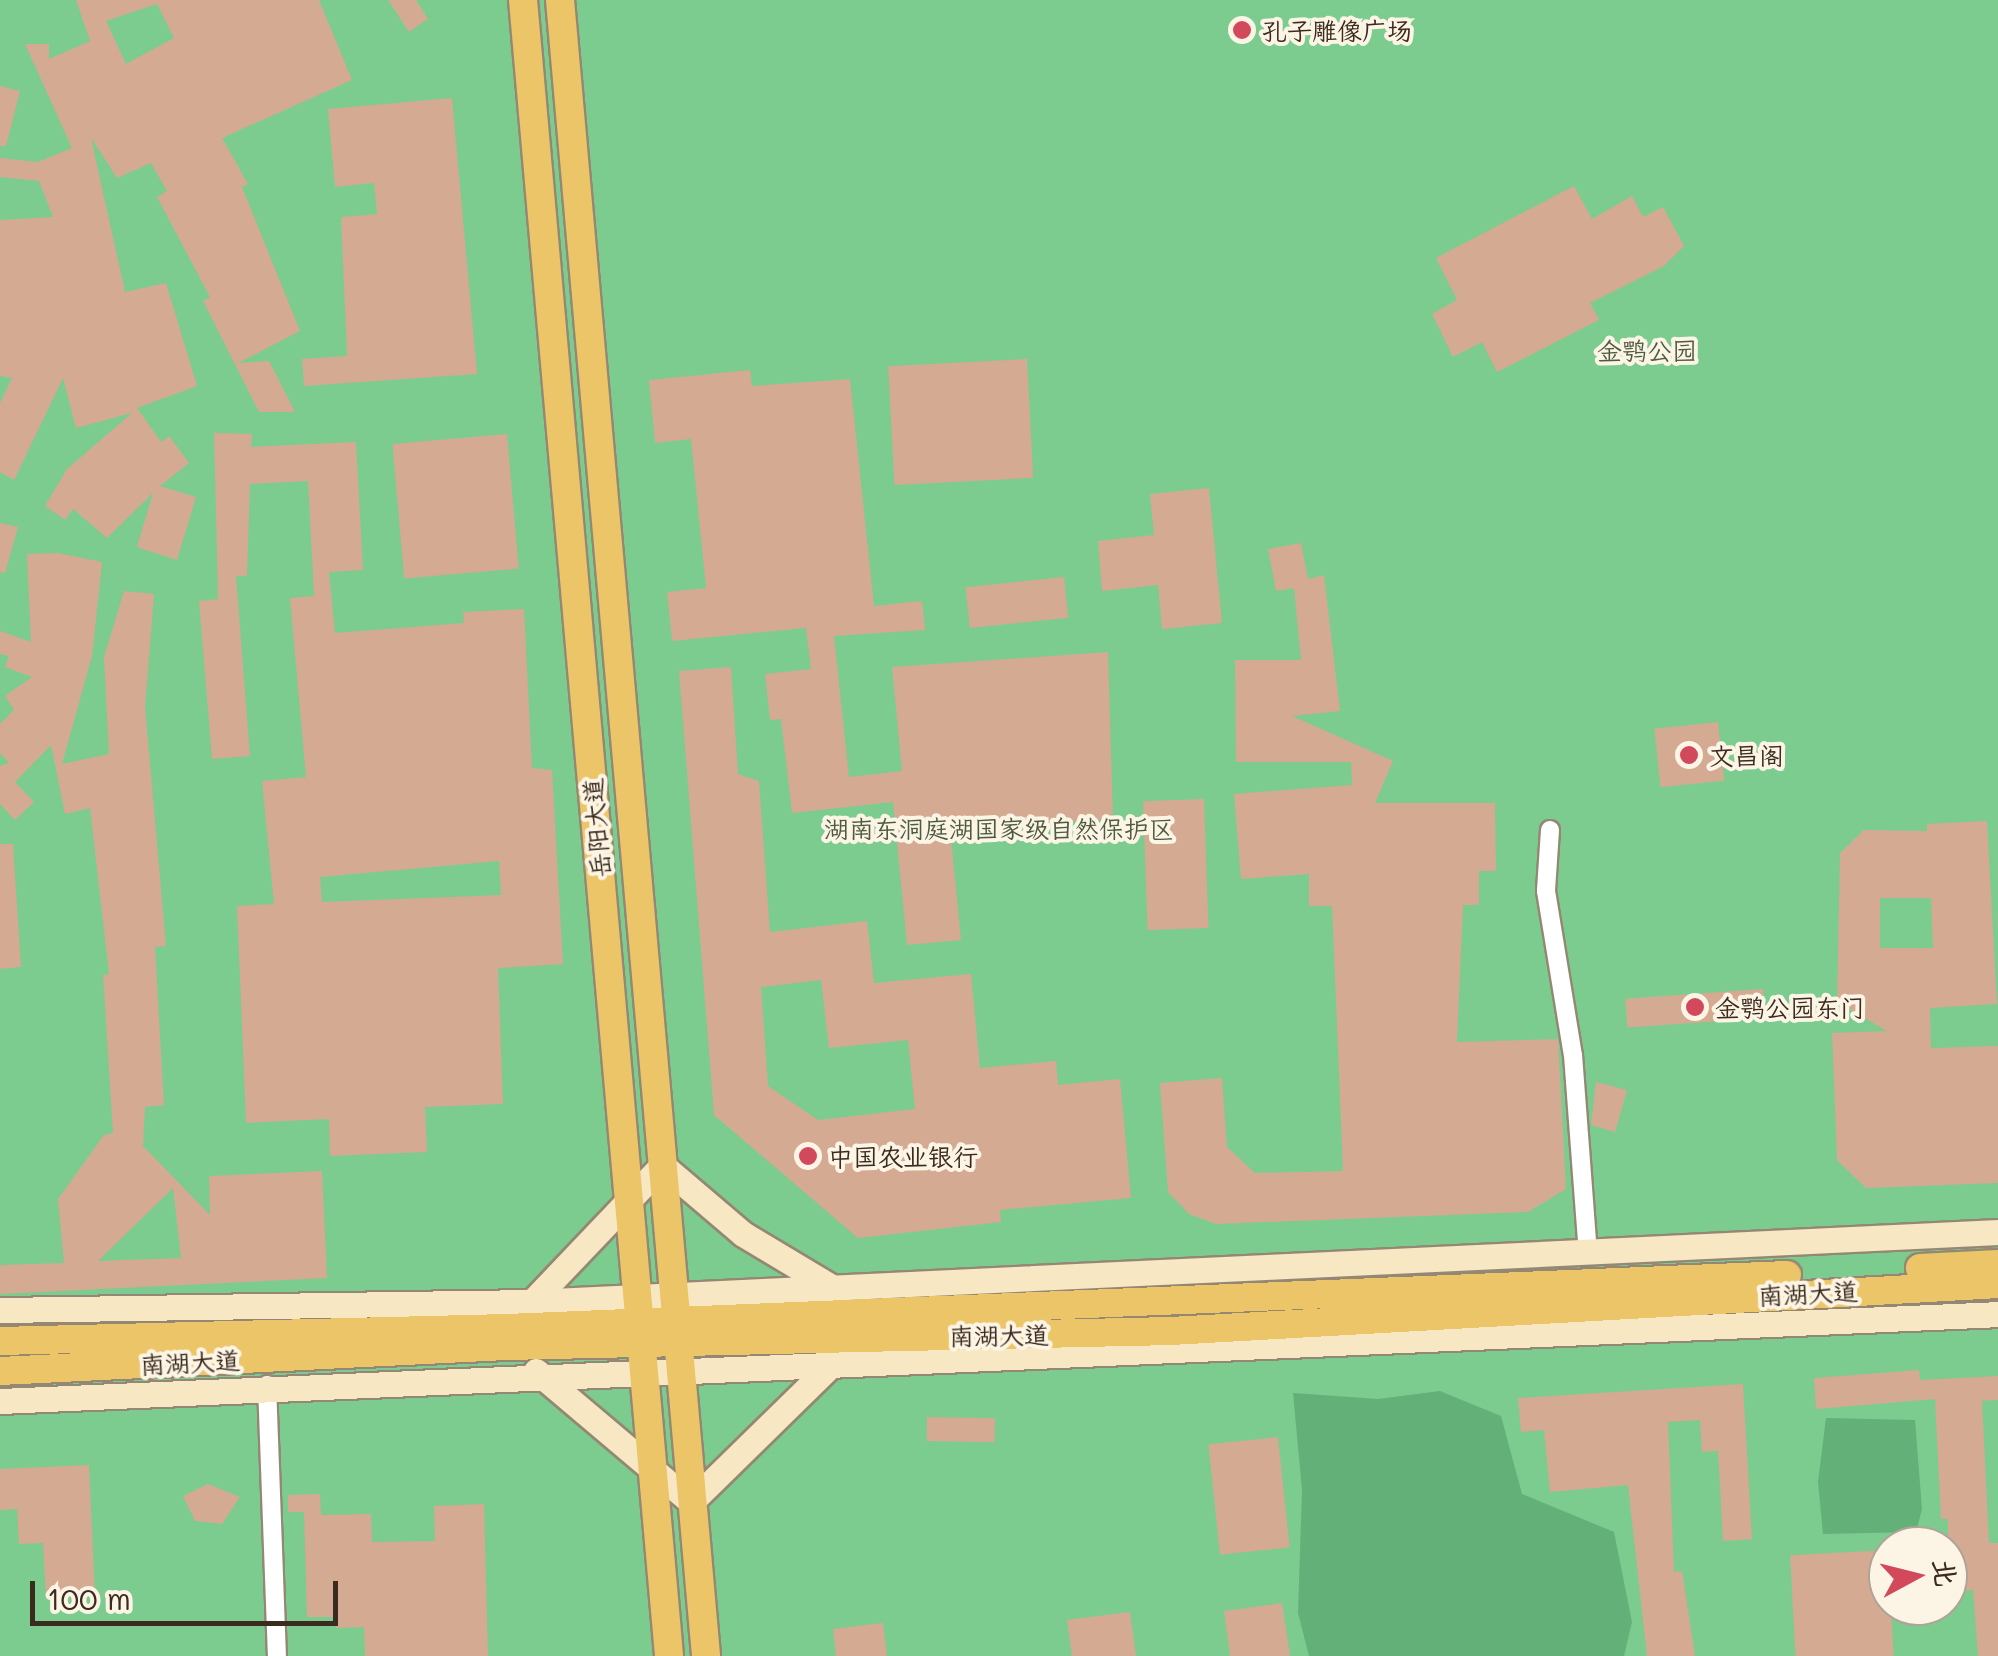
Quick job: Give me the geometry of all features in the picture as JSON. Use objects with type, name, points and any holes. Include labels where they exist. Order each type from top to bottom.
[{"type":"main road","name":"岳阳大道","points":[[523,0],[669,1656]]},
{"type":"main road","name":"岳阳大道","points":[[560,0],[706,1656]]},
{"type":"main road","points":[[662,1165],[743,1234],[834,1288],[871,1325],[691,1502],[540,1376],[506,1337],[532,1302],[662,1165]]},
{"type":"main road","points":[[677,1319],[834,1288],[1998,1232]]},
{"type":"main road","name":"南湖大道","points":[[871,1325],[1998,1264]]},
{"type":"main road","name":"南湖大道","points":[[0,1372],[506,1337],[641,1320],[1170,1331],[1998,1284]]},
{"type":"main road","points":[[0,1310],[532,1302],[641,1320]]},
{"type":"main road","points":[[0,1401],[267,1385],[540,1376],[682,1376],[1998,1314]]},
{"type":"main road","name":"南湖大道","points":[[0,1341],[506,1337]]},
{"type":"street","points":[[1550,830],[1546,891],[1574,1054],[1588,1254]]},
{"type":"street","points":[[267,1385],[277,1656]]},
{"type":"green space","name":"湖南东洞庭湖国家级自然保护区","points":[[0,0],[1998,0],[1998,1656],[0,1656]]},
{"type":"green space","points":[[1440,1391],[1501,1416],[1522,1494],[1614,1532],[1632,1622],[1624,1656],[1309,1656],[1298,1613],[1302,1490],[1293,1393],[1378,1399]]},
{"type":"green space","points":[[1826,1418],[1915,1420],[1922,1509],[1918,1526],[1868,1526],[1868,1533],[1823,1534],[1818,1482]]},
{"type":"building","points":[[76,0],[319,0],[352,80],[222,138],[248,184],[242,187],[300,331],[238,363],[269,361],[295,412],[259,412],[203,301],[210,297],[157,197],[167,191],[151,163],[117,178],[91,138],[125,292],[166,283],[197,386],[137,408],[161,442],[169,436],[189,463],[160,486],[196,497],[177,560],[137,547],[153,493],[107,538],[73,509],[65,520],[45,506],[67,469],[132,413],[76,428],[63,378],[14,480],[0,472],[0,403],[12,378],[0,376],[0,220],[53,217],[39,181],[0,177],[0,158],[38,162],[72,148],[25,44],[49,44],[49,59],[90,41]],"holes":[[[157,4],[174,38],[126,64],[106,21]]]},
{"type":"building","points":[[388,0],[416,0],[428,19],[409,32]]},
{"type":"building","points":[[0,86],[20,91],[6,146],[0,146]]},
{"type":"building","points":[[452,98],[477,374],[304,386],[302,359],[347,356],[341,217],[377,214],[374,183],[335,187],[328,109]]},
{"type":"building","points":[[1574,186],[1592,219],[1632,196],[1643,217],[1663,207],[1684,246],[1664,266],[1590,303],[1599,320],[1497,372],[1482,342],[1453,357],[1432,314],[1457,300],[1436,258]]},
{"type":"building","points":[[1027,359],[1033,478],[894,485],[888,366]]},
{"type":"building","points":[[750,370],[752,386],[850,379],[874,606],[922,601],[925,630],[834,636],[849,777],[902,771],[892,667],[1108,652],[1113,819],[950,828],[961,940],[907,945],[893,802],[792,813],[781,719],[770,720],[765,674],[811,669],[806,628],[672,641],[667,592],[706,588],[691,439],[655,443],[649,380]]},
{"type":"building","points":[[214,433],[252,434],[251,447],[356,442],[363,570],[329,572],[335,633],[464,623],[463,612],[524,609],[532,768],[552,770],[563,964],[498,968],[503,1104],[425,1107],[427,1152],[330,1156],[329,1119],[246,1123],[237,906],[274,904],[262,781],[306,777],[290,598],[314,596],[308,481],[250,484],[247,576],[236,576],[250,756],[212,759],[199,601],[218,599]],"holes":[[[499,861],[501,895],[322,902],[320,877]]]},
{"type":"building","points":[[507,434],[519,568],[404,579],[392,444]]},
{"type":"building","points":[[1209,488],[1222,623],[1162,629],[1158,585],[1102,591],[1098,541],[1154,535],[1150,494]]},
{"type":"building","points":[[0,523],[18,527],[5,573],[0,572]]},
{"type":"building","points":[[1301,543],[1308,579],[1324,575],[1340,711],[1292,716],[1393,761],[1375,803],[1495,803],[1496,871],[1479,871],[1479,905],[1463,905],[1457,1042],[1558,1039],[1566,1189],[1528,1212],[1216,1224],[1189,1214],[1168,1192],[1160,1083],[1222,1078],[1227,1147],[1255,1173],[1343,1171],[1332,906],[1309,906],[1309,874],[1241,879],[1234,794],[1352,785],[1351,762],[1236,762],[1235,660],[1301,660],[1294,588],[1276,591],[1268,549]]},
{"type":"building","points":[[58,553],[102,562],[92,656],[62,764],[109,754],[104,657],[124,591],[154,594],[145,707],[166,946],[155,947],[164,1105],[145,1107],[143,1146],[210,1215],[209,1176],[322,1171],[327,1278],[0,1294],[0,1265],[64,1263],[58,1199],[104,1135],[113,1133],[103,975],[109,974],[90,808],[65,814],[51,745],[15,782],[34,802],[15,820],[0,804],[0,766],[9,763],[0,753],[0,724],[14,710],[5,696],[32,677],[5,667],[9,656],[0,654],[0,631],[31,642],[27,554]],"holes":[[[173,1188],[181,1258],[98,1261]]]},
{"type":"building","points":[[1064,577],[1068,618],[970,628],[966,587]]},
{"type":"building","points":[[731,667],[738,774],[759,781],[770,932],[867,921],[874,983],[971,974],[980,1068],[1056,1061],[1058,1085],[1120,1079],[1131,1198],[1000,1210],[1001,1222],[858,1238],[714,1115],[679,671]],"holes":[[[821,980],[829,1048],[908,1040],[915,1109],[818,1120],[768,1086],[761,987]]]},
{"type":"building","name":"文昌阁","points":[[1718,722],[1724,781],[1661,787],[1654,729]]},
{"type":"building","points":[[1204,799],[1209,928],[1148,930],[1143,801]]},
{"type":"building","points":[[1987,821],[1997,1004],[1930,1008],[1931,1048],[1998,1046],[1998,1183],[1866,1188],[1837,1160],[1832,1033],[1887,1031],[1837,1002],[1840,853],[1864,830],[1927,831],[1927,824]],"holes":[[[1880,898],[1931,898],[1933,948],[1880,948]]]},
{"type":"building","points":[[0,844],[13,844],[21,967],[0,969]]},
{"type":"building","name":"金鹗公园东门","points":[[1763,989],[1765,1018],[1627,1028],[1625,999]]},
{"type":"building","points":[[1596,1082],[1627,1090],[1615,1132],[1591,1125]]},
{"type":"building","points":[[1919,1370],[1920,1380],[1998,1376],[1998,1400],[1982,1401],[1989,1543],[1998,1543],[1998,1656],[1978,1656],[1973,1590],[1968,1590],[1968,1526],[1948,1526],[1948,1519],[1941,1519],[1935,1399],[1816,1409],[1814,1378]]},
{"type":"building","points":[[1743,1384],[1752,1539],[1723,1541],[1718,1451],[1702,1452],[1700,1420],[1668,1422],[1674,1572],[1682,1571],[1695,1656],[1647,1656],[1628,1485],[1550,1492],[1544,1430],[1521,1432],[1518,1398]]},
{"type":"building","points":[[927,1417],[995,1418],[995,1442],[927,1441]]},
{"type":"building","points":[[1278,1437],[1290,1547],[1220,1555],[1208,1444]]},
{"type":"building","points":[[89,1465],[95,1596],[46,1598],[43,1543],[19,1544],[17,1509],[0,1510],[0,1469]]},
{"type":"building","points":[[208,1484],[240,1497],[222,1524],[195,1521],[183,1496]]},
{"type":"building","points":[[320,1494],[321,1515],[371,1514],[372,1542],[435,1541],[434,1506],[484,1504],[488,1656],[365,1656],[364,1627],[336,1628],[336,1617],[307,1617],[304,1512],[288,1512],[288,1495]]},
{"type":"building","points":[[1868,1551],[1868,1626],[1892,1626],[1894,1656],[1795,1656],[1790,1555]]},
{"type":"building","points":[[1282,1603],[1290,1656],[1230,1656],[1224,1611]]},
{"type":"building","points":[[1130,1612],[1136,1656],[1072,1656],[1067,1620]]},
{"type":"building","points":[[883,1623],[887,1656],[836,1656],[833,1629]]},
{"type":"place","name":"孔子雕像广场","points":[[1242,30]]},
{"type":"place","name":"文昌阁","points":[[1689,755]]},
{"type":"place","name":"金鹗公园东门","points":[[1695,1007]]},
{"type":"place","name":"中国农业银行","points":[[808,1156]]},
{"type":"park label","name":"金鹗公园","points":[[1647,350]]}]
